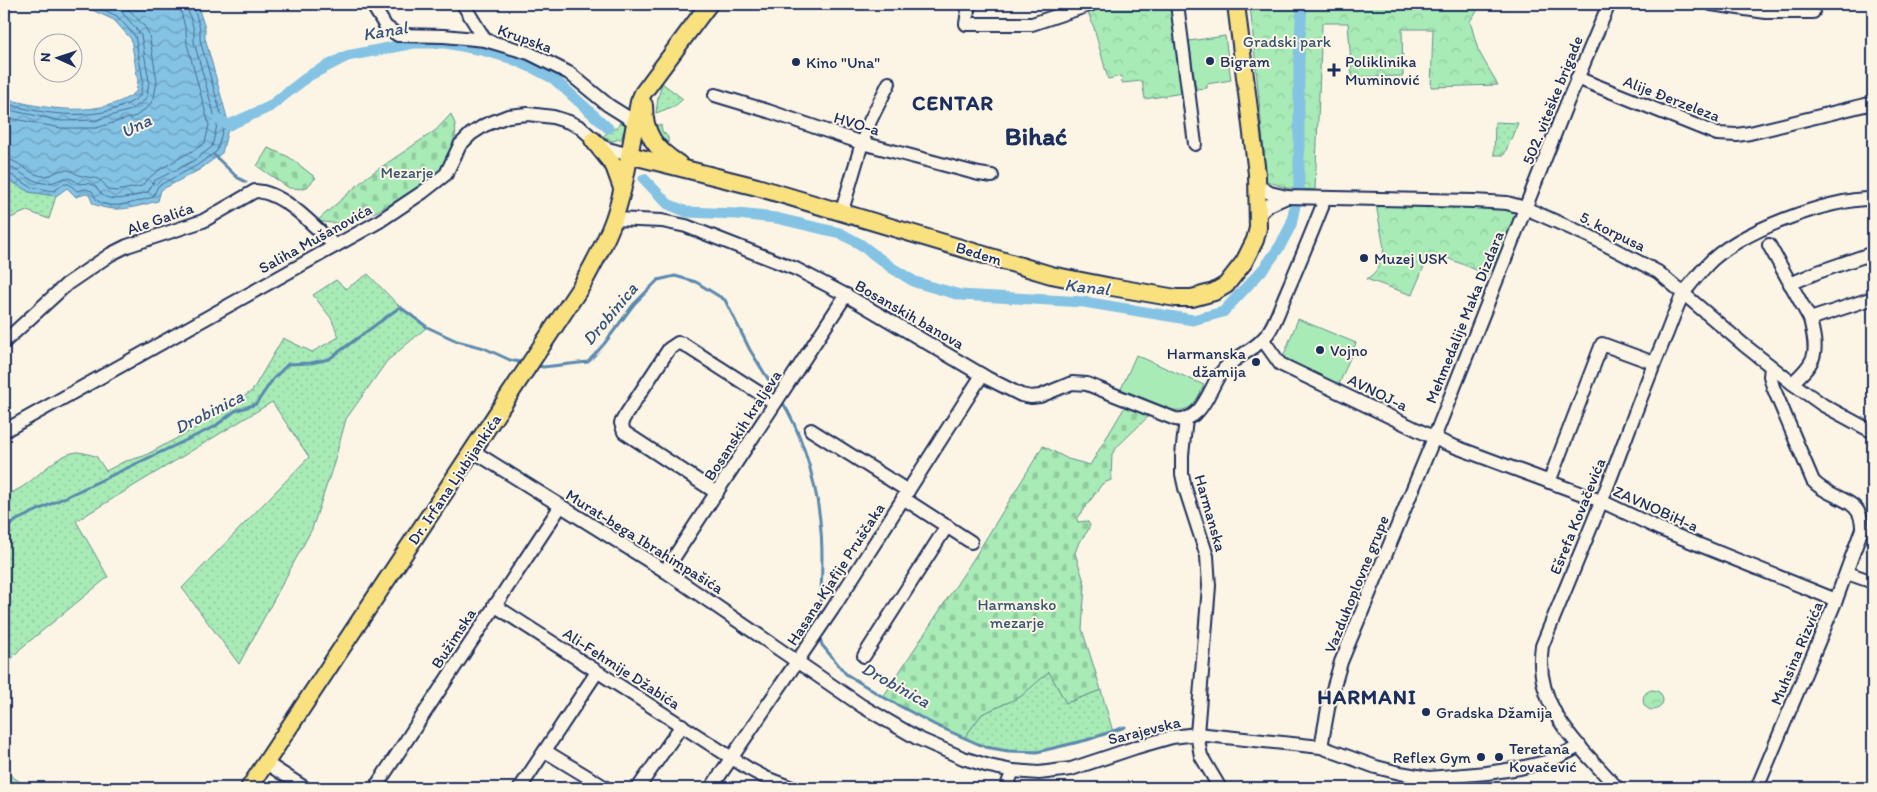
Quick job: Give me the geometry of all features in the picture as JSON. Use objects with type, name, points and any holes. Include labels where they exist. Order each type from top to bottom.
[{"type":"main road","name":"Dr. Irfana Ljubijankića","points":[[249,788],[582,285],[601,251],[614,219],[629,155],[640,123],[639,102],[648,86],[709,4]]},
{"type":"main road","name":"Bedem","points":[[629,155],[757,187],[841,214],[1051,275],[1176,298],[1192,298],[1214,292],[1226,285],[1244,262],[1255,240],[1258,215],[1258,186],[1236,4]]},
{"type":"main road","points":[[640,123],[667,156],[688,169]]},
{"type":"main road","points":[[593,140],[614,166],[622,188],[640,170],[654,164],[666,164]]},
{"type":"street","name":"Krupska","points":[[372,4],[386,27],[398,35],[444,36],[485,40],[529,53],[569,73],[608,105],[640,123]]},
{"type":"street","points":[[463,4],[485,40]]},
{"type":"street","points":[[969,4],[966,24],[1032,24],[1092,4]]},
{"type":"street","points":[[1177,4],[1195,144]]},
{"type":"street","name":"502. viteške brigade","points":[[1525,208],[1609,4]]},
{"type":"street","points":[[1711,4],[1766,12],[1789,8],[1813,12]]},
{"type":"street","name":"Alije Đerzeleza","points":[[1577,78],[1717,134],[1737,135],[1750,133],[1873,103]]},
{"type":"street","points":[[841,214],[870,121],[889,84]]},
{"type":"street","name":"HVO-a","points":[[715,95],[862,143],[992,176]]},
{"type":"street","name":"Saliha Mušanovića","points":[[4,431],[378,222],[446,174],[460,145],[490,122],[508,116],[528,114],[553,117],[580,127],[593,140],[608,149],[629,155]]},
{"type":"street","name":"5. korpusa","points":[[1258,186],[1270,193],[1287,197],[1474,201],[1507,203],[1525,208],[1590,236],[1658,272],[1792,383],[1823,405],[1873,432]]},
{"type":"street","name":"Ale Galića","points":[[4,342],[67,284],[111,254],[127,246],[202,221],[255,191],[261,191],[283,201],[299,212],[335,246]]},
{"type":"street","points":[[1258,215],[1269,205],[1287,197]]},
{"type":"street","points":[[1186,419],[1200,410],[1221,373],[1231,362],[1263,340],[1276,317],[1322,207],[1318,198]]},
{"type":"street","name":"Ešrefa Kovačevića","points":[[1617,788],[1557,719],[1549,705],[1544,688],[1540,660],[1546,638],[1683,294],[1708,263],[1722,251],[1742,239],[1797,214],[1822,206],[1873,198]]},
{"type":"street","name":"Mehmedalije Maka Dizdara","points":[[1434,438],[1525,208]]},
{"type":"street","name":"Bosanskih banova","points":[[614,219],[662,222],[686,226],[796,269],[846,295],[982,375],[1020,395],[1032,397],[1051,393],[1072,383],[1087,384],[1175,419],[1186,419]]},
{"type":"street","points":[[1769,245],[1810,319],[1815,347],[1813,359],[1807,369],[1792,383]]},
{"type":"street","points":[[1790,284],[1873,253]]},
{"type":"street","name":"Bosanskih kraljeva","points":[[665,572],[846,295]]},
{"type":"street","points":[[1810,319],[1873,298]]},
{"type":"street","name":"AVNOJ-a","points":[[1263,340],[1280,364],[1434,438]]},
{"type":"street","points":[[717,493],[624,432],[621,423],[625,416],[669,349],[678,343],[779,397]]},
{"type":"street","points":[[1549,482],[1602,344],[1654,363]]},
{"type":"street","name":"Muhsina Rizvića","points":[[1756,788],[1836,600],[1862,529],[1863,518],[1857,508],[1819,488],[1813,481],[1773,386],[1770,376],[1771,367]]},
{"type":"street","name":"Hasana Kjafije Pruščaka","points":[[711,788],[832,610],[982,375]]},
{"type":"street","name":"Harmanska","points":[[1186,419],[1182,474],[1207,556],[1209,586],[1197,734],[1201,756],[1220,788]]},
{"type":"street","points":[[811,430],[971,542]]},
{"type":"street","name":"ZAVNOBiH-a","points":[[1434,438],[1601,501],[1660,529],[1836,600]]},
{"type":"street","name":"Vazduhoplovne grupe","points":[[1321,747],[1329,703],[1341,662],[1434,438]]},
{"type":"street","name":"Murat-bega Ibrahimpašića","points":[[473,451],[665,572],[797,661]]},
{"type":"street","name":"Bužimska","points":[[375,788],[560,507]]},
{"type":"street","points":[[864,656],[946,526]]},
{"type":"street","points":[[1847,572],[1873,582]]},
{"type":"street","name":"Ali-Fehmije Džabića","points":[[494,605],[732,758],[766,778],[792,788]]},
{"type":"street","name":"Sarajevska","points":[[797,661],[862,706],[917,738],[963,758],[1013,771],[1039,773],[1071,769],[1172,737],[1197,734],[1321,747],[1428,783],[1520,768],[1550,761],[1580,746]]},
{"type":"street","points":[[520,788],[597,672]]},
{"type":"street","points":[[638,788],[682,725]]},
{"type":"street","points":[[545,752],[606,788]]},
{"type":"street","points":[[266,763],[305,788]]},
{"type":"street","points":[[1006,788],[1013,771]]},
{"type":"green space","points":[[1085,4],[1177,4],[1189,92],[1145,99],[1142,81],[1122,83],[1121,76],[1108,79],[1094,28]]},
{"type":"green space","name":"Gradski park","points":[[1250,4],[1482,4],[1470,21],[1478,50],[1498,85],[1431,87],[1433,29],[1402,29],[1403,76],[1352,77],[1348,23],[1322,23],[1315,190],[1286,188],[1264,180],[1265,164]]},
{"type":"green space","name":"Bigram","points":[[1225,36],[1231,80],[1207,84],[1207,88],[1196,89],[1189,41]]},
{"type":"green space","points":[[662,83],[683,99],[675,106],[656,113],[658,98]]},
{"type":"green space","name":"Mezarje","points":[[451,114],[456,129],[454,141],[446,163],[437,174],[402,198],[363,218],[345,223],[317,221],[368,176],[436,130]]},
{"type":"green space","points":[[621,117],[626,122],[621,139],[612,141],[603,136],[619,125]]},
{"type":"green space","points":[[1495,122],[1518,123],[1504,155],[1494,155]]},
{"type":"green space","points":[[655,125],[661,125],[662,131],[668,137],[668,145],[660,140]]},
{"type":"green space","points":[[268,148],[289,157],[316,178],[305,189],[289,188],[257,166]]},
{"type":"green space","points":[[4,177],[29,192],[56,196],[49,219],[27,211],[8,219],[4,216]]},
{"type":"green space","points":[[1375,199],[1525,208],[1499,273],[1486,274],[1440,255],[1434,260],[1428,257],[1412,295],[1366,279],[1373,274],[1378,266],[1384,248]]},
{"type":"green space","points":[[368,274],[400,307],[427,327],[387,361],[346,419],[334,463],[312,529],[239,664],[182,588],[309,457],[272,402],[76,521],[108,577],[20,649],[4,668],[4,495],[14,492],[49,465],[67,454],[82,452],[96,456],[106,471],[123,462],[144,456],[201,425],[252,391],[283,338],[312,352],[339,337],[331,318],[313,295],[336,280],[346,289]]},
{"type":"green space","name":"Vojno","points":[[1298,319],[1356,343],[1338,387],[1281,362]]},
{"type":"green space","points":[[1136,355],[1204,385],[1193,404],[1185,409],[1173,410],[1121,389]]},
{"type":"green space","name":"Harmansko mezarje","points":[[1129,400],[1155,410],[1112,454],[1111,480],[1102,484],[1077,519],[1078,522],[1087,521],[1090,525],[1079,542],[1075,553],[1085,585],[1082,629],[1101,690],[1066,703],[1049,672],[1020,697],[982,714],[964,738],[883,697],[976,555],[1043,446],[1068,459],[1090,465]]},
{"type":"green space","points":[[1049,671],[1066,703],[1101,690],[1113,732],[1074,744],[1039,751],[1003,750],[964,738],[982,714],[1020,697]]},
{"type":"green space","points":[[1649,690],[1657,690],[1663,696],[1663,704],[1657,710],[1649,710],[1643,704],[1643,696]]},
{"type":"green space","points":[[4,768],[11,776],[30,788],[4,788]]},
{"type":"water","name":"Una","points":[[79,4],[197,4],[205,28],[205,38],[229,125],[222,153],[199,170],[161,190],[158,201],[110,209],[93,204],[89,195],[76,197],[67,188],[56,196],[29,192],[4,177],[4,98],[36,106],[89,109],[106,106],[136,92],[138,81],[131,39],[114,20]]},
{"type":"waterway","name":"Kanal","points":[[644,179],[668,204],[687,212],[776,218],[840,233],[860,244],[892,268],[915,282],[960,295],[1084,302],[1193,320],[1223,312],[1266,266],[1280,246],[1291,225],[1299,186],[1299,59],[1302,4]]},
{"type":"waterway","name":"Kanal","points":[[218,119],[229,125],[269,107],[310,75],[347,56],[414,43],[446,43],[510,58],[554,79],[608,128]]},
{"type":"waterway","name":"Drobinica","points":[[214,155],[238,178],[246,182]]},
{"type":"waterway","name":"Drobinica","points":[[535,365],[543,367],[588,362],[634,304],[658,280],[675,276],[696,282],[725,300],[750,350],[778,395]]},
{"type":"waterway","name":"Drobinica","points":[[4,530],[17,520],[214,427],[235,411],[256,404],[273,379],[288,364],[311,363],[329,359],[400,307],[427,327],[457,341],[484,348],[510,360],[524,363]]},
{"type":"waterway","name":"Drobinica","points":[[781,400],[792,419],[805,452],[812,474],[820,516],[822,577],[819,621]]},
{"type":"waterway","name":"Drobinica","points":[[819,635],[822,645],[846,674],[883,697],[935,725],[985,747],[1008,751],[1037,752],[1087,740],[1125,727]]},
{"type":"place","name":"Bigram","points":[[1210,61]]},
{"type":"place","name":"Kino \"Una\"","points":[[796,62]]},
{"type":"place","name":"Poliklinika Muminović","points":[[1334,70]]},
{"type":"place","name":"Muzej USK","points":[[1364,258]]},
{"type":"place","name":"Vojno","points":[[1320,350]]},
{"type":"place","name":"Harmanska džamija","points":[[1256,362]]},
{"type":"place","name":"Gradska Džamija","points":[[1426,712]]},
{"type":"place","name":"Reflex Gym","points":[[1481,757]]},
{"type":"place","name":"Teretana Kovačević","points":[[1499,757]]},
{"type":"district","name":"CENTAR","points":[[953,103]]},
{"type":"district","name":"Bihać","points":[[1036,136]]},
{"type":"district","name":"HARMANI","points":[[1367,697]]}]
